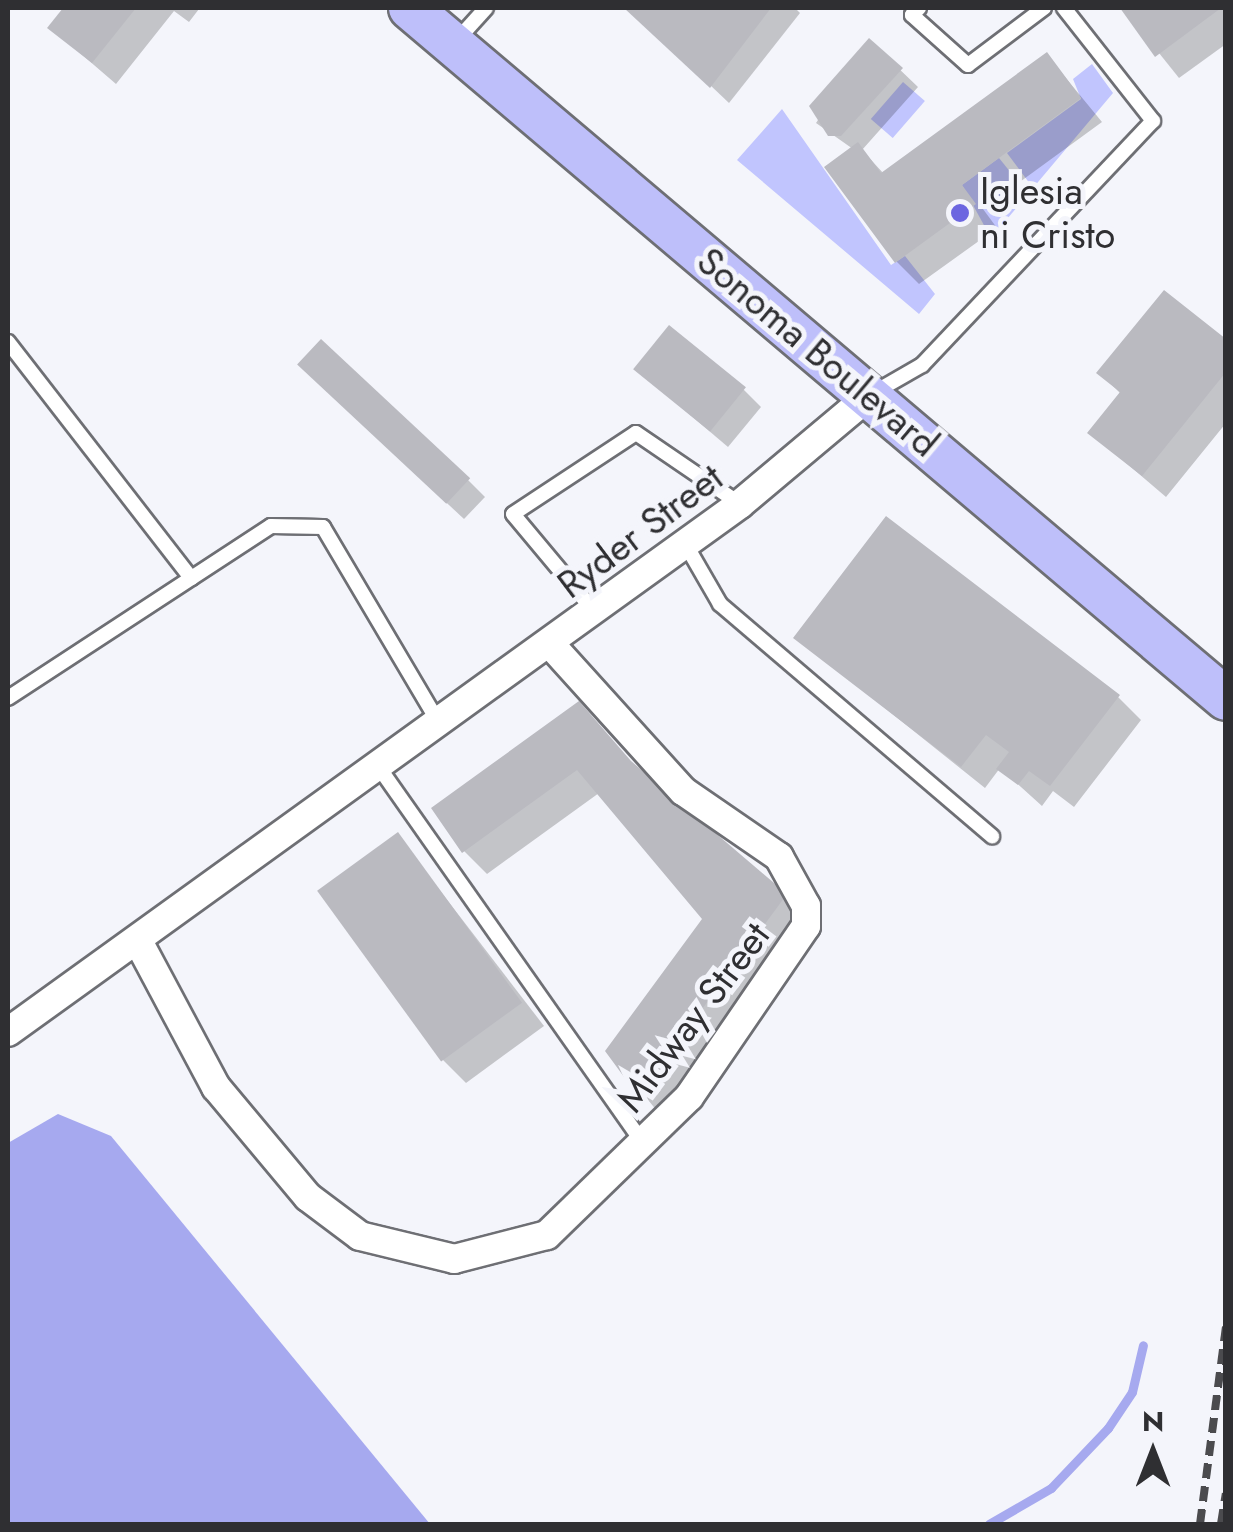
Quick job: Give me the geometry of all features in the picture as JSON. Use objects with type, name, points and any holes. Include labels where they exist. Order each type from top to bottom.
[{"type":"main road","name":"Sonoma Boulevard","points":[[410,8],[1226,699]]},
{"type":"street","name":"Ryder Street","points":[[8,1032],[686,544],[870,395]]},
{"type":"street","name":"Midway Street","points":[[138,941],[216,1087],[308,1197],[360,1236],[454,1258],[487,1256],[547,1234],[644,1145],[765,994],[806,926],[806,906],[779,857],[683,791],[550,644]]},
{"type":"lane","points":[[454,44],[486,8]]},
{"type":"lane","points":[[919,8],[912,15],[968,65],[1044,8]]},
{"type":"lane","name":"Ryder Street","points":[[870,395],[922,365],[1153,121],[1064,8]]},
{"type":"lane","points":[[8,342],[14,363],[190,578]]},
{"type":"lane","points":[[595,611],[513,514],[636,433],[740,504]]},
{"type":"lane","points":[[8,698],[271,526],[323,527],[439,722]]},
{"type":"lane","points":[[686,544],[720,604],[992,836]]},
{"type":"lane","points":[[378,766],[644,1145]]},
{"type":"shaded area","points":[[1092,64],[1113,93],[1033,188],[1007,153],[1081,99],[1073,79]]},
{"type":"shaded area","points":[[903,82],[925,101],[893,138],[871,119]]},
{"type":"shaded area","points":[[782,109],[891,265],[905,256],[935,294],[919,314],[737,160]]},
{"type":"shaded area","points":[[999,158],[1028,194],[991,238],[962,185]]},
{"type":"shaded area","points":[[58,1114],[111,1136],[430,1524],[8,1524],[8,1143]]},
{"type":"building","points":[[63,8],[136,8],[92,63],[47,28]]},
{"type":"building","points":[[624,8],[771,8],[710,88]]},
{"type":"building","points":[[1120,8],[1221,8],[1155,57]]},
{"type":"building","points":[[869,38],[903,68],[841,136],[828,136],[809,106]]},
{"type":"building","points":[[1047,52],[1081,98],[962,185],[976,204],[895,263],[824,167],[858,142],[881,173]]},
{"type":"building","points":[[1164,290],[1226,339],[1226,372],[1142,476],[1087,433],[1120,392],[1096,373]]},
{"type":"building","points":[[669,325],[746,387],[710,432],[633,369]]},
{"type":"building","points":[[321,339],[470,478],[446,504],[297,365]]},
{"type":"building","points":[[886,516],[1120,695],[1050,786],[1029,771],[1018,785],[996,769],[1009,752],[986,735],[961,767],[793,638]]},
{"type":"building","points":[[579,701],[631,761],[787,894],[638,1096],[605,1051],[702,919],[577,770],[462,853],[431,808]]},
{"type":"building","points":[[398,832],[522,1003],[441,1061],[317,891]]},
{"type":"waterway","points":[[989,1524],[1051,1488],[1108,1428],[1132,1392],[1143,1345]]},
{"type":"railway","points":[[1200,1524],[1226,1327]]},
{"type":"railway","points":[[1221,1524],[1226,1493]]},
{"type":"place","name":"Iglesia ni Cristo","points":[[960,213]]}]
